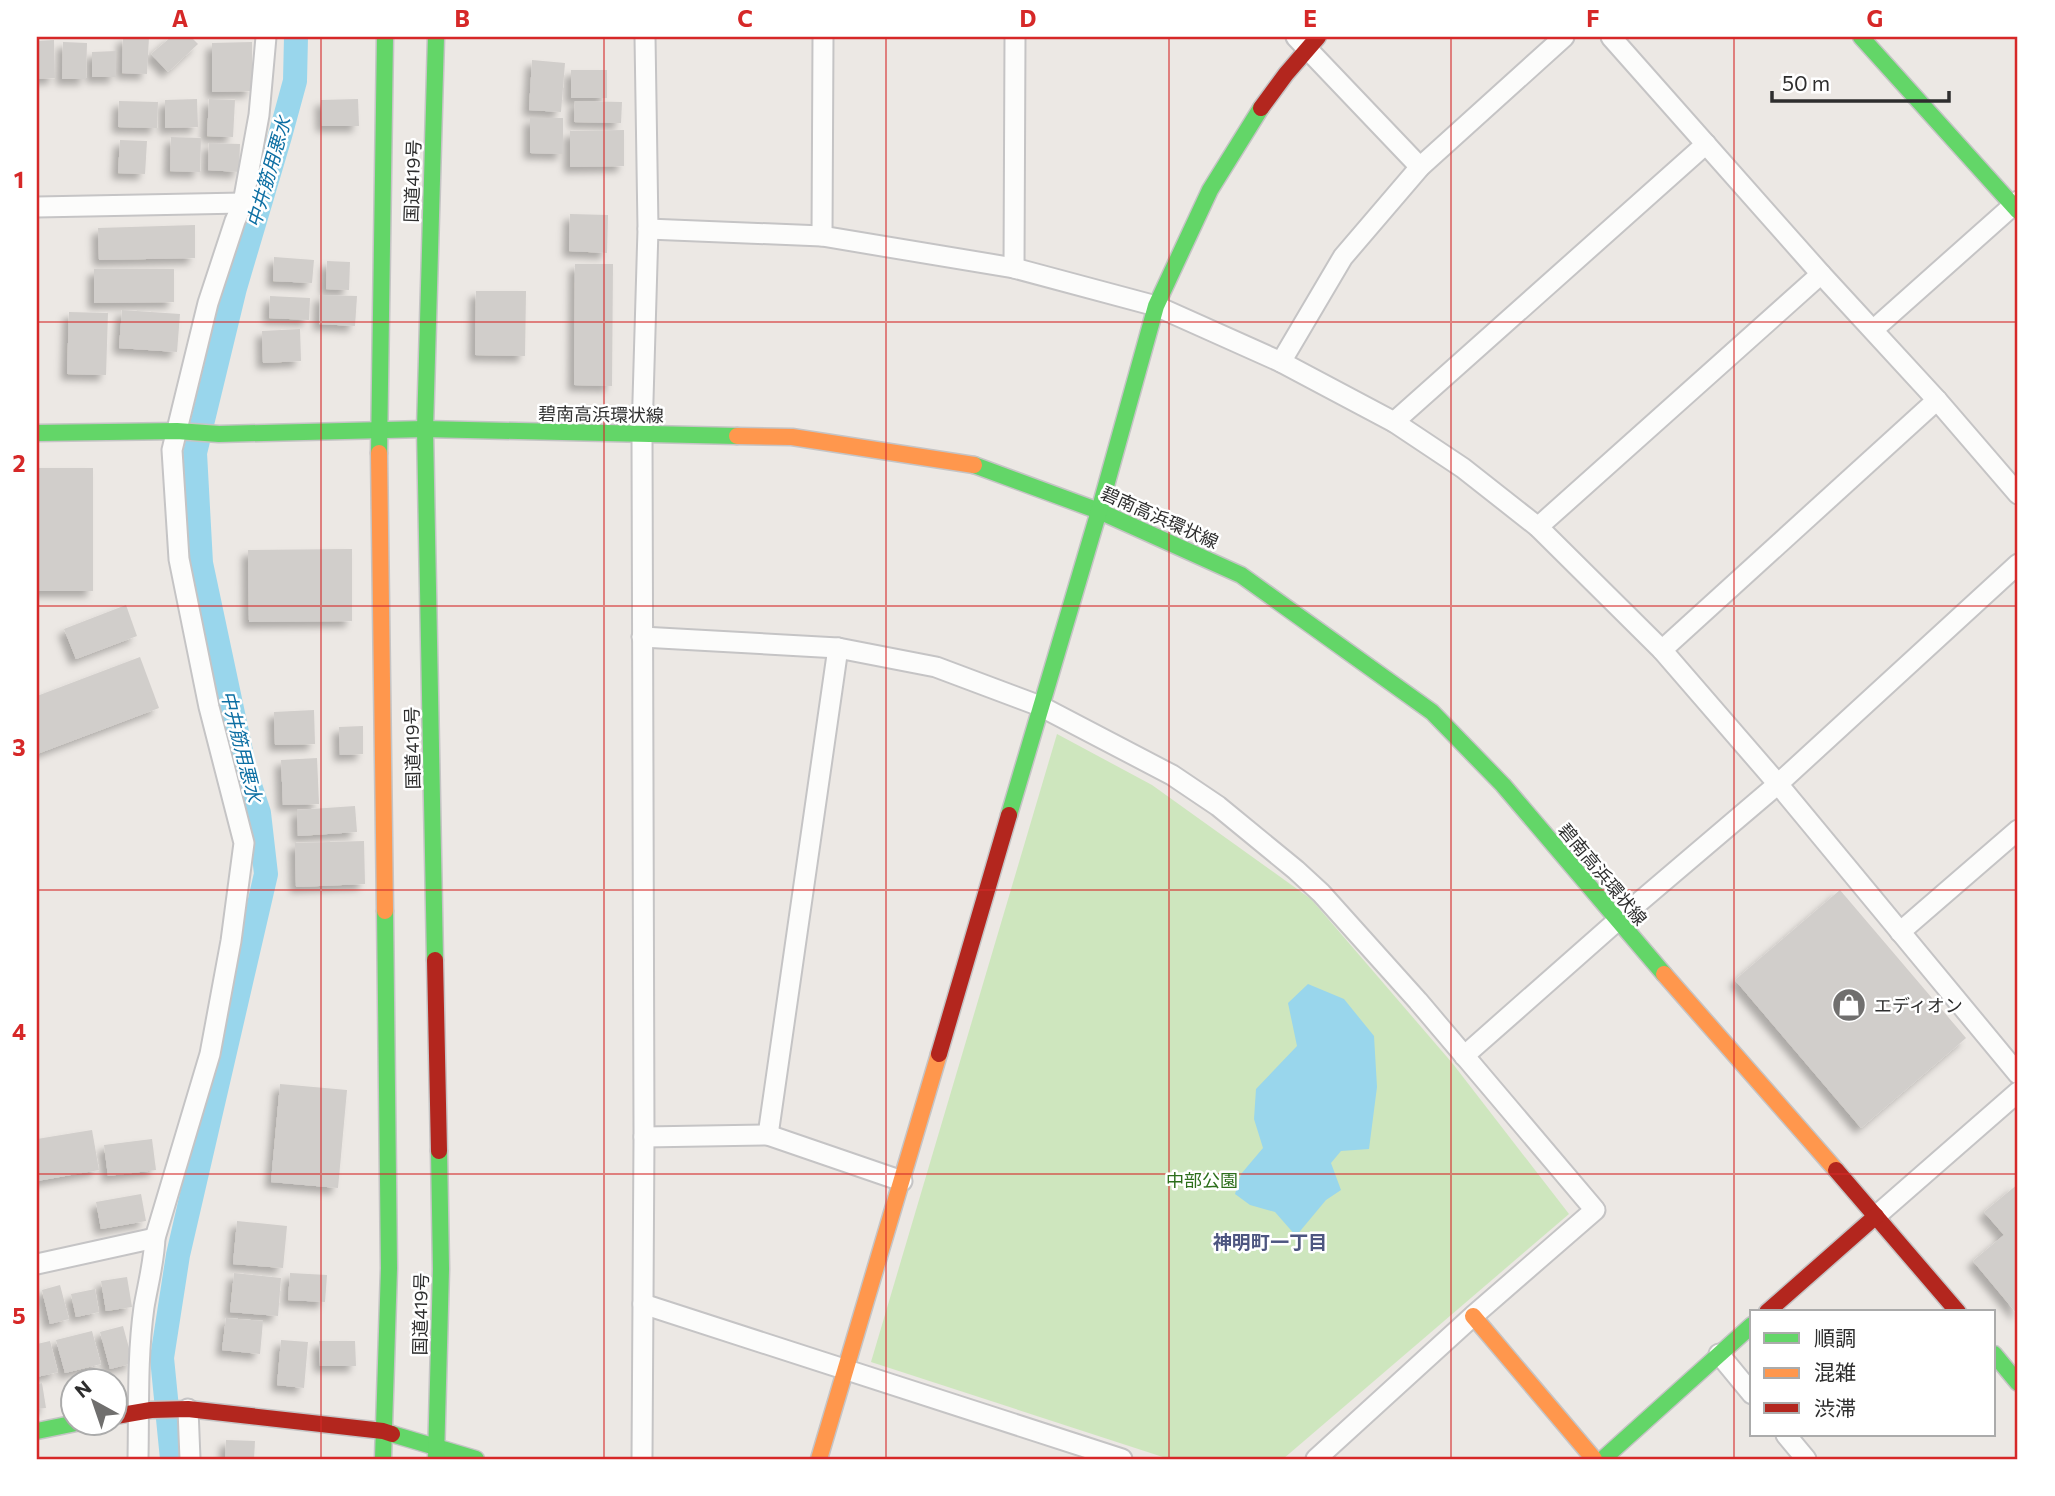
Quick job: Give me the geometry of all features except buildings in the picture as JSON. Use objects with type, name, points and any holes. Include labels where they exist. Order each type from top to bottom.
[{"type":"main road","name":"国道419号","points":[[383,1459],[389,1268],[379,431],[385,37]]},
{"type":"main road","name":"国道419号","points":[[436,37],[425,429],[441,1269],[436,1454]]},
{"type":"main road","points":[[1861,37],[2016,206]]},
{"type":"main road","points":[[819,1459],[1099,510],[1156,306],[1210,190],[1307,41]]},
{"type":"main road","name":"碧南高浜環状線","points":[[37,433],[177,430],[219,434],[425,429],[792,437],[971,464],[1099,510],[1241,575],[1432,712],[1503,785],[1956,1310]]},
{"type":"main road","points":[[1769,1310],[1876,1216]]},
{"type":"main road","points":[[1473,1316],[1594,1459]]},
{"type":"main road","points":[[1603,1459],[1750,1327]]},
{"type":"main road","points":[[1996,1356],[2018,1383]]},
{"type":"main road","points":[[130,1414],[184,1410],[383,1430],[436,1454],[476,1459]]},
{"type":"main road","points":[[37,1431],[60,1427]]},
{"type":"street","points":[[138,1459],[145,1411],[142,1330],[154,1261],[155,1238],[210,1054],[231,941],[244,843],[209,707],[179,559],[172,450],[208,303],[243,204],[259,115],[265,37]]},
{"type":"street","points":[[642,1459],[645,1137],[642,434],[648,229],[645,37]]},
{"type":"street","points":[[822,37],[822,236]]},
{"type":"street","points":[[1014,268],[1015,37]]},
{"type":"street","points":[[1282,362],[1343,257],[1420,167],[1564,37]]},
{"type":"street","points":[[1611,37],[2018,494]]},
{"type":"street","points":[[1307,41],[1420,167]]},
{"type":"street","points":[[1394,422],[1706,144]]},
{"type":"street","points":[[37,207],[243,204]]},
{"type":"street","points":[[1873,330],[2016,206]]},
{"type":"street","points":[[648,229],[822,236],[1014,268],[1156,306],[1282,362],[1394,422],[1463,468],[1538,527],[1661,650],[1778,784],[2018,1074]]},
{"type":"street","points":[[1538,527],[1821,274]]},
{"type":"street","points":[[1661,650],[1937,400]]},
{"type":"street","points":[[1464,1056],[1778,784],[2018,564]]},
{"type":"street","points":[[642,636],[838,648],[936,667],[1040,706],[1172,775],[1218,806],[1321,893],[1418,1001],[1595,1210],[1473,1316],[1316,1459]]},
{"type":"street","points":[[768,1135],[838,648]]},
{"type":"street","points":[[1900,932],[2018,830]]},
{"type":"street","points":[[1876,1216],[2018,1092]]},
{"type":"street","points":[[645,1137],[768,1135],[902,1181]]},
{"type":"street","points":[[37,1264],[155,1238]]},
{"type":"street","points":[[643,1304],[1122,1459]]},
{"type":"street","points":[[1719,1354],[1750,1392]]},
{"type":"street","points":[[184,1410],[190,1459]]},
{"type":"street","points":[[1787,1436],[1806,1459]]},
{"type":"green space","name":"中部公園","points":[[1057,734],[1152,785],[1311,899],[1453,1064],[1569,1214],[1283,1459],[1169,1459],[871,1362]]},
{"type":"water","points":[[1308,984],[1344,999],[1374,1036],[1377,1087],[1369,1149],[1341,1151],[1331,1163],[1341,1190],[1326,1200],[1296,1236],[1275,1212],[1250,1205],[1235,1194],[1241,1174],[1263,1148],[1254,1119],[1256,1089],[1297,1046],[1288,1003]]},
{"type":"waterway","name":"中井筋用悪水","points":[[172,1459],[162,1358],[178,1255],[266,874],[259,813],[245,770],[201,563],[195,453],[235,288],[295,81],[296,37]]},
{"type":"traffic: fast","points":[[379,453],[385,37]]},
{"type":"traffic: fast","points":[[435,960],[425,429],[436,37]]},
{"type":"traffic: fast","points":[[1861,37],[2018,211]]},
{"type":"traffic: fast","points":[[1009,815],[1099,511],[1156,306],[1210,190],[1261,108]]},
{"type":"traffic: fast","points":[[37,433],[177,431],[219,434],[425,429],[737,436]]},
{"type":"traffic: fast","points":[[974,465],[1099,511],[1241,575],[1432,712],[1503,785],[1664,974]]},
{"type":"traffic: fast","points":[[383,1459],[389,1268],[385,911]]},
{"type":"traffic: fast","points":[[436,1459],[441,1269],[439,1151]]},
{"type":"traffic: fast","points":[[1603,1459],[1750,1327]]},
{"type":"traffic: fast","points":[[1996,1356],[2018,1383]]},
{"type":"traffic: fast","points":[[37,1431],[60,1426]]},
{"type":"traffic: fast","points":[[392,1434],[476,1459]]},
{"type":"traffic: slow","points":[[737,436],[792,437],[974,465]]},
{"type":"traffic: slow","points":[[379,453],[385,911]]},
{"type":"traffic: slow","points":[[1664,974],[1836,1170]]},
{"type":"traffic: slow","points":[[819,1459],[939,1054]]},
{"type":"traffic: slow","points":[[1473,1316],[1594,1459]]},
{"type":"traffic: jam","points":[[1261,108],[1318,37]]},
{"type":"traffic: jam","points":[[939,1054],[1009,815]]},
{"type":"traffic: jam","points":[[435,960],[439,1151]]},
{"type":"traffic: jam","points":[[1836,1170],[1956,1310]]},
{"type":"traffic: jam","points":[[1769,1310],[1876,1216]]},
{"type":"traffic: jam","points":[[130,1414],[188,1409],[392,1434]]},
{"type":"place","name":"エディオン","points":[[1849,1005]]},
{"type":"district","name":"神明町一丁目","points":[[1270,1241]]}]
